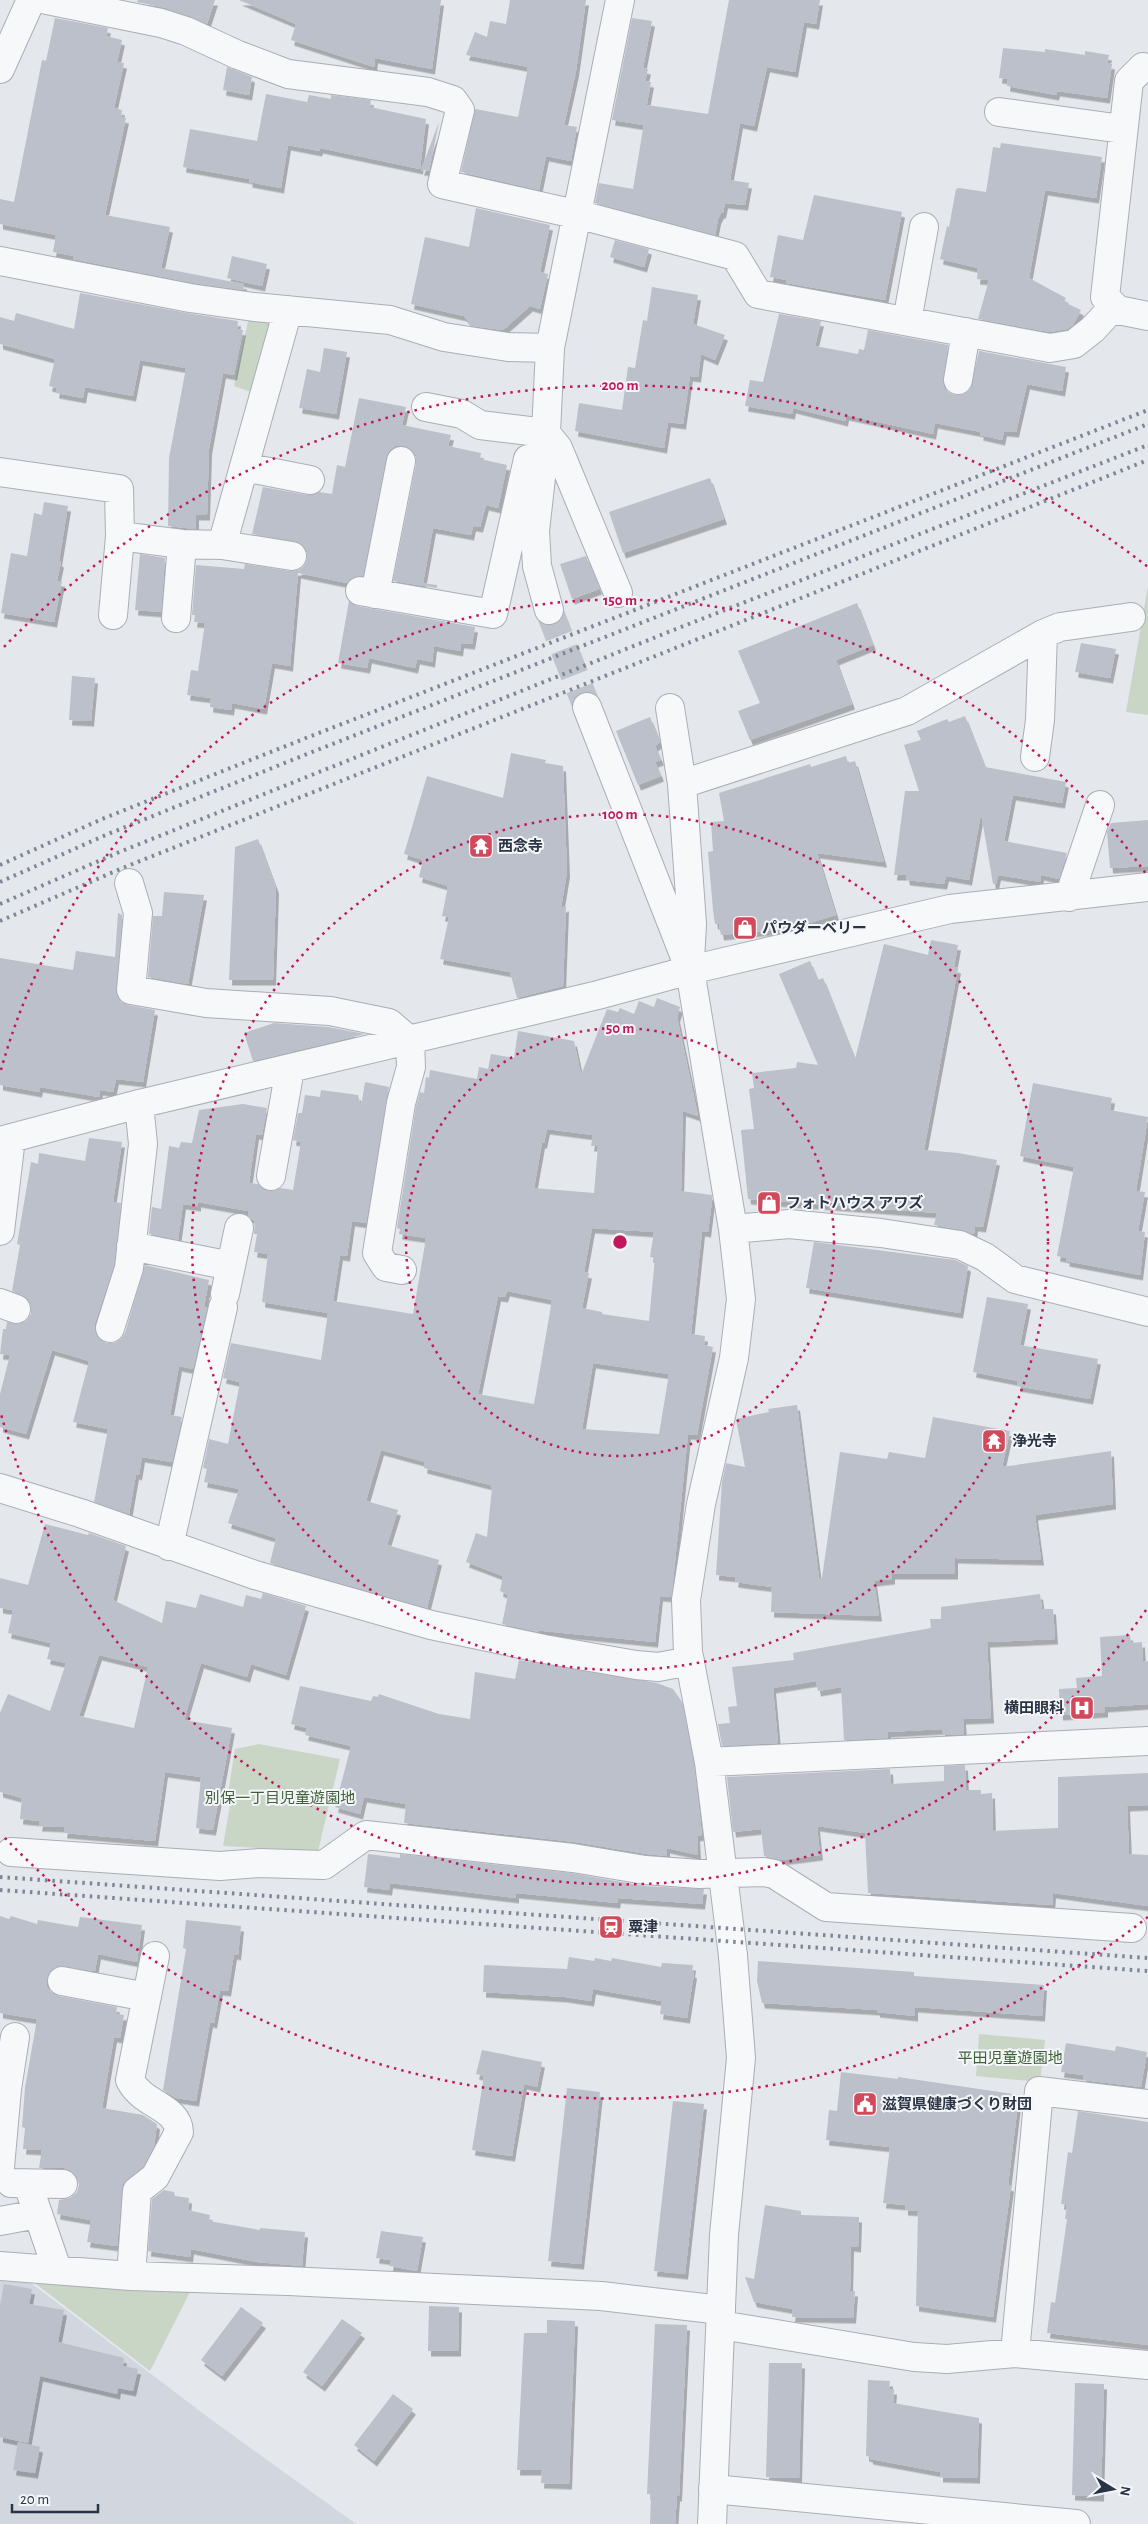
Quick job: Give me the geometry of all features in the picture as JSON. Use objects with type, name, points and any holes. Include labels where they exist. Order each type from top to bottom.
[{"type":"street","points":[[0,69],[31,0]]},
{"type":"street","points":[[47,0],[161,23],[186,31],[238,55],[288,74],[428,92],[453,100],[460,110],[442,184],[576,215],[735,256],[758,294],[1050,348],[1074,344],[1093,329],[1114,306]]},
{"type":"street","points":[[528,457],[525,553],[541,604],[535,531],[546,433],[550,348],[620,0]]},
{"type":"street","points":[[1148,68],[1143,67],[1129,81],[1122,129],[1105,297],[1118,310],[1148,316]]},
{"type":"street","points":[[999,112],[1122,129]]},
{"type":"street","points":[[906,321],[924,227]]},
{"type":"street","points":[[0,261],[190,298],[390,320],[444,337],[508,347],[550,348]]},
{"type":"street","points":[[222,545],[288,310]]},
{"type":"street","points":[[958,380],[966,332]]},
{"type":"street","points":[[426,407],[462,414],[480,425],[546,433],[558,448],[618,593]]},
{"type":"street","points":[[401,461],[367,593],[493,614],[528,457],[546,433]]},
{"type":"street","points":[[244,467],[310,480]]},
{"type":"street","points":[[0,472],[119,489],[120,536],[113,615]]},
{"type":"street","points":[[120,536],[182,544],[222,545],[292,556]]},
{"type":"street","points":[[176,618],[182,544]]},
{"type":"street","points":[[682,784],[907,711],[1043,634],[1060,627],[1131,617]]},
{"type":"street","points":[[1035,757],[1040,720],[1043,634]]},
{"type":"street","points":[[587,707],[690,970]]},
{"type":"street","points":[[670,708],[682,784],[692,924],[690,970],[732,1229],[741,1300],[734,1358],[701,1504],[688,1587],[690,1661],[709,1762],[733,1956],[741,2058],[727,2188],[712,2524]]},
{"type":"street","points":[[1070,897],[1100,805]]},
{"type":"street","points":[[129,883],[138,913],[131,990],[206,1003],[330,1011],[389,1023],[410,1041],[411,1067],[401,1103],[377,1253],[386,1267],[402,1270]]},
{"type":"street","points":[[0,1231],[5,1140],[139,1104],[410,1041],[690,970],[950,909],[1148,887]]},
{"type":"street","points":[[271,1176],[290,1069]]},
{"type":"street","points":[[110,1328],[129,1268],[144,1144],[139,1104]]},
{"type":"street","points":[[732,1229],[789,1224],[881,1233],[960,1245],[985,1258],[1015,1279],[1148,1312]]},
{"type":"street","points":[[169,1546],[239,1228]]},
{"type":"street","points":[[131,1246],[231,1266]]},
{"type":"street","points":[[0,1488],[80,1512],[169,1546],[255,1575],[431,1625],[544,1650],[636,1665],[658,1667],[690,1661]]},
{"type":"street","points":[[709,1762],[1148,1741]]},
{"type":"street","points":[[11,1852],[220,1866],[260,1863],[324,1865],[366,1836],[573,1858],[645,1870],[699,1874],[749,1871],[774,1874],[826,1906],[1132,1928]]},
{"type":"street","points":[[132,2276],[137,2191],[155,2177],[179,2132],[175,2117],[138,2094],[130,2080],[155,1956]]},
{"type":"street","points":[[62,1981],[147,1997]]},
{"type":"street","points":[[15,2037],[4,2088],[7,2180],[38,2214],[57,2269]]},
{"type":"street","points":[[1015,2353],[1039,2091],[1148,2104]]},
{"type":"street","points":[[7,2180],[63,2184]]},
{"type":"street","points":[[0,2221],[38,2214]]},
{"type":"street","points":[[0,2266],[132,2276],[298,2281],[601,2296],[721,2317],[914,2357],[947,2359],[1015,2353],[1148,2365]]},
{"type":"street","points":[[713,2489],[1076,2524]]},
{"type":"shaded area","points":[[0,2281],[31,2283],[209,2418],[356,2524],[0,2524]]},
{"type":"green space","points":[[250,312],[274,325],[254,393],[234,386]]},
{"type":"green space","points":[[1148,586],[1148,715],[1126,712]]},
{"type":"green space","name":"別保一丁目児童遊園地","points":[[259,1744],[340,1759],[318,1851],[223,1846],[230,1805],[227,1800],[235,1749]]},
{"type":"green space","name":"平田児童遊園地","points":[[979,2034],[1045,2040],[1040,2082],[976,2076]]},
{"type":"green space","points":[[36,2281],[191,2290],[150,2371],[36,2284]]},
{"type":"building","points":[[138,0],[215,0],[207,24],[166,8],[137,2]]},
{"type":"building","points":[[239,0],[441,0],[432,69],[375,58],[374,67],[291,40],[296,24]]},
{"type":"building","points":[[510,0],[586,0],[576,71],[564,125],[577,127],[571,161],[546,156],[539,190],[461,172],[475,109],[518,117],[528,67],[466,55],[475,32],[487,37],[490,21],[506,24]]},
{"type":"building","points":[[729,0],[820,0],[816,24],[804,22],[795,72],[767,67],[754,126],[740,123],[730,180],[749,183],[745,205],[725,203],[723,213],[721,213],[718,219],[715,235],[595,203],[599,183],[633,189],[647,105],[708,114]]},
{"type":"building","points":[[55,18],[108,28],[106,36],[122,40],[117,62],[124,63],[114,108],[122,110],[121,117],[126,118],[105,215],[170,227],[161,268],[244,284],[243,290],[193,283],[73,259],[74,256],[53,252],[56,235],[0,224],[0,199],[14,202],[42,60],[46,61]]},
{"type":"building","points":[[632,18],[652,21],[643,68],[648,69],[645,81],[651,82],[643,125],[612,120]]},
{"type":"building","points":[[1003,48],[1045,52],[1045,49],[1085,55],[1085,51],[1109,55],[1107,63],[1112,64],[1107,98],[1057,91],[1056,95],[1007,86],[1008,79],[999,78]]},
{"type":"building","points":[[227,67],[252,77],[249,95],[223,90]]},
{"type":"building","points":[[266,94],[307,102],[309,95],[331,99],[331,95],[371,100],[370,107],[426,119],[420,169],[320,148],[319,151],[288,145],[281,188],[249,182],[250,179],[183,167],[190,129],[257,141]]},
{"type":"building","points":[[439,122],[429,171],[421,170]]},
{"type":"building","points":[[1001,143],[1102,157],[1096,198],[1045,190],[1029,278],[1066,298],[1064,302],[1081,310],[1073,325],[1067,329],[1050,332],[978,319],[989,280],[977,279],[978,268],[940,259],[947,226],[949,227],[956,189],[986,192],[993,147],[1000,148]]},
{"type":"building","points":[[814,195],[902,212],[885,300],[786,283],[787,280],[770,277],[778,235],[803,240]]},
{"type":"building","points":[[476,208],[550,225],[540,272],[548,274],[540,309],[530,306],[503,330],[472,326],[464,316],[411,304],[425,237],[469,247]]},
{"type":"building","points":[[615,240],[649,249],[644,267],[610,257]]},
{"type":"building","points":[[232,256],[267,264],[262,286],[227,278]]},
{"type":"building","points":[[652,287],[698,295],[693,324],[725,335],[715,360],[701,354],[698,377],[690,376],[683,424],[668,422],[664,448],[575,431],[579,403],[622,410],[628,367],[635,368],[643,320],[647,321]]},
{"type":"building","points":[[80,293],[238,321],[237,329],[243,330],[234,375],[223,373],[209,449],[207,515],[196,515],[196,529],[168,526],[169,458],[186,368],[140,360],[133,396],[85,387],[83,398],[56,393],[57,388],[49,386],[55,359],[0,344],[0,317],[14,321],[16,313],[74,329]]},
{"type":"building","points":[[779,314],[821,321],[815,346],[858,354],[859,349],[864,350],[868,330],[948,345],[943,385],[948,392],[955,395],[964,394],[970,390],[979,351],[1066,367],[1062,391],[1027,384],[1016,432],[1004,431],[1002,440],[980,435],[981,432],[935,423],[933,434],[846,415],[845,421],[793,408],[792,414],[745,406],[750,380],[763,382]]},
{"type":"building","points":[[324,348],[347,352],[336,414],[299,408],[307,369],[320,372]]},
{"type":"building","points":[[359,398],[406,407],[402,425],[451,435],[448,446],[481,453],[480,459],[507,465],[498,508],[486,505],[480,527],[473,526],[471,535],[433,528],[423,583],[437,585],[437,588],[393,581],[416,464],[416,455],[411,449],[404,446],[395,446],[389,451],[386,458],[363,576],[354,577],[347,583],[298,573],[290,666],[272,663],[264,709],[232,703],[231,710],[210,707],[211,698],[187,695],[191,670],[198,671],[205,623],[194,622],[195,615],[192,615],[196,565],[244,569],[245,564],[290,571],[298,570],[304,566],[307,559],[307,551],[301,544],[252,534],[263,487],[307,495],[319,492],[332,494],[337,465],[345,467]]},
{"type":"building","points":[[710,478],[724,519],[623,553],[609,512]]},
{"type":"building","points":[[44,502],[68,506],[57,581],[62,581],[54,622],[1,613],[11,553],[27,556],[34,513],[42,515]]},
{"type":"building","points":[[140,554],[165,558],[161,612],[135,610]]},
{"type":"building","points":[[586,556],[599,589],[572,599],[560,564]]},
{"type":"building","points":[[349,601],[357,606],[475,627],[472,644],[461,643],[460,651],[434,646],[432,662],[417,659],[415,668],[369,658],[367,668],[338,663]]},
{"type":"building","points":[[857,603],[873,645],[836,660],[852,704],[750,740],[738,711],[760,703],[738,651]]},
{"type":"building","points":[[1081,643],[1116,649],[1110,678],[1075,672]]},
{"type":"building","points":[[72,676],[95,678],[91,721],[69,720]]},
{"type":"building","points":[[965,716],[985,767],[1066,782],[1062,803],[1013,795],[1004,841],[1067,853],[1059,879],[1041,875],[1040,882],[998,875],[996,884],[993,884],[981,813],[969,880],[946,876],[944,884],[907,880],[906,875],[894,875],[905,791],[919,791],[904,745],[921,740],[917,731],[947,719],[949,722]]},
{"type":"building","points":[[650,717],[660,742],[655,746],[661,760],[655,762],[661,776],[638,785],[616,731]]},
{"type":"building","points":[[511,753],[546,760],[545,763],[563,766],[567,872],[561,908],[566,906],[563,986],[517,998],[510,972],[440,959],[449,917],[442,916],[448,886],[419,877],[423,860],[404,854],[427,776],[503,798]]},
{"type":"building","points":[[846,756],[848,763],[855,761],[884,862],[817,853],[836,915],[792,928],[721,935],[719,924],[715,924],[708,852],[713,851],[711,822],[724,821],[719,793],[810,764],[811,767]]},
{"type":"building","points":[[1148,820],[1148,866],[1110,868],[1107,832],[1111,823]]},
{"type":"building","points":[[258,839],[276,888],[273,980],[229,980],[235,847]]},
{"type":"building","points":[[164,892],[204,895],[188,984],[148,977],[153,916],[162,916]]},
{"type":"building","points":[[118,913],[122,915],[117,996],[121,1002],[128,1005],[155,1010],[143,1082],[116,1079],[113,1092],[100,1090],[99,1097],[40,1087],[39,1092],[0,1085],[0,958],[73,970],[76,951],[115,957]]},
{"type":"building","points":[[931,940],[958,945],[954,967],[958,968],[924,1150],[958,1153],[997,1160],[983,1227],[975,1226],[974,1234],[934,1225],[937,1213],[748,1199],[741,1130],[754,1129],[749,1089],[754,1088],[752,1073],[796,1068],[797,1062],[818,1065],[779,974],[810,961],[818,980],[823,978],[855,1059],[884,944],[928,955]]},
{"type":"building","points":[[657,998],[680,1007],[677,1017],[698,1116],[683,1111],[681,1191],[712,1195],[708,1232],[702,1231],[691,1334],[705,1336],[704,1345],[713,1347],[697,1435],[688,1434],[672,1591],[671,1597],[660,1596],[655,1642],[533,1630],[539,1632],[502,1624],[508,1595],[500,1591],[503,1576],[466,1562],[476,1533],[487,1537],[492,1488],[490,1485],[424,1468],[425,1462],[381,1450],[366,1501],[398,1510],[387,1545],[439,1560],[427,1608],[270,1563],[276,1538],[228,1523],[239,1489],[204,1482],[207,1469],[203,1468],[209,1439],[228,1444],[240,1382],[223,1378],[231,1343],[321,1360],[328,1313],[262,1302],[268,1254],[254,1252],[257,1234],[254,1234],[255,1221],[248,1216],[248,1211],[198,1202],[198,1206],[183,1204],[178,1240],[149,1234],[152,1207],[161,1209],[169,1146],[179,1148],[181,1142],[192,1143],[199,1110],[243,1104],[267,1108],[262,1135],[256,1134],[249,1183],[258,1184],[269,1191],[280,1188],[293,1190],[301,1142],[293,1140],[298,1113],[302,1113],[305,1095],[320,1097],[321,1090],[358,1095],[361,1107],[365,1082],[389,1087],[366,1223],[352,1221],[347,1256],[340,1255],[333,1301],[413,1314],[426,1238],[399,1234],[400,1229],[397,1228],[416,1106],[420,1092],[424,1093],[426,1077],[429,1078],[430,1070],[477,1079],[479,1067],[488,1069],[491,1054],[514,1058],[518,1031],[574,1041],[581,1075],[607,1009],[618,1012],[620,1008],[634,1014],[639,1001],[654,1007]],"holes":[[[547,1129],[593,1135],[591,1146],[598,1146],[594,1193],[534,1188],[542,1143],[544,1143]],[[592,1228],[654,1232],[650,1257],[655,1258],[649,1321],[602,1314],[602,1312],[582,1308],[589,1273],[584,1272]],[[507,1291],[552,1300],[534,1404],[478,1394],[498,1296],[505,1297]],[[593,1363],[669,1374],[659,1434],[582,1429]]]},
{"type":"building","points":[[274,1023],[328,1027],[365,1034],[253,1061],[244,1033]]},
{"type":"building","points":[[1033,1083],[1112,1098],[1110,1110],[1148,1117],[1136,1191],[1145,1192],[1138,1231],[1145,1232],[1140,1275],[1066,1261],[1067,1258],[1057,1256],[1074,1167],[1020,1156]]},
{"type":"building","points":[[89,1138],[122,1142],[113,1202],[121,1203],[114,1265],[95,1323],[95,1331],[98,1338],[106,1343],[114,1343],[121,1339],[125,1333],[145,1265],[209,1280],[204,1307],[207,1308],[193,1369],[179,1366],[170,1415],[182,1417],[172,1462],[142,1457],[139,1475],[136,1474],[129,1514],[94,1502],[108,1429],[73,1422],[89,1361],[52,1350],[26,1434],[0,1427],[0,1394],[10,1355],[0,1354],[3,1329],[6,1329],[7,1322],[18,1324],[26,1321],[31,1314],[31,1306],[28,1299],[12,1291],[20,1245],[17,1244],[31,1162],[38,1164],[39,1153],[85,1161]]},
{"type":"building","points":[[814,1242],[955,1260],[968,1266],[960,1313],[806,1288]]},
{"type":"building","points":[[987,1297],[1028,1304],[1020,1345],[1098,1359],[1090,1399],[1017,1386],[1018,1381],[973,1372]]},
{"type":"building","points":[[797,1405],[819,1578],[822,1578],[840,1452],[887,1459],[889,1452],[925,1458],[933,1417],[1010,1431],[1002,1467],[1111,1451],[1113,1504],[1035,1515],[1041,1560],[955,1558],[955,1574],[892,1574],[892,1579],[874,1581],[879,1616],[771,1612],[772,1587],[735,1582],[736,1577],[716,1575],[722,1482],[726,1463],[745,1467],[736,1419],[769,1412],[768,1409]]},
{"type":"building","points":[[45,1524],[88,1535],[89,1533],[126,1546],[113,1600],[162,1623],[166,1601],[196,1608],[200,1594],[243,1607],[246,1595],[261,1599],[263,1593],[306,1606],[286,1675],[251,1664],[247,1677],[201,1663],[184,1720],[232,1728],[213,1830],[196,1828],[201,1777],[165,1772],[155,1841],[64,1833],[65,1827],[39,1826],[40,1821],[20,1819],[22,1798],[0,1792],[0,1713],[8,1694],[50,1711],[66,1663],[47,1659],[51,1643],[8,1633],[13,1610],[0,1608],[0,1578],[28,1585]],"holes":[[[99,1655],[148,1667],[134,1728],[79,1716]]]},
{"type":"building","points":[[1040,1594],[1042,1609],[1053,1609],[1055,1639],[987,1642],[991,1718],[963,1719],[964,1734],[942,1735],[942,1729],[888,1732],[888,1738],[844,1740],[841,1687],[818,1691],[816,1681],[773,1688],[778,1743],[722,1746],[718,1724],[730,1723],[728,1707],[737,1706],[732,1667],[794,1660],[793,1653],[931,1628],[930,1619],[941,1619],[941,1607]]},
{"type":"building","points":[[1130,1635],[1131,1643],[1142,1642],[1143,1662],[1148,1661],[1148,1704],[1105,1707],[1105,1712],[1060,1715],[1059,1689],[1077,1688],[1076,1678],[1102,1676],[1100,1637]]},
{"type":"building","points":[[519,1660],[657,1683],[673,1689],[682,1702],[694,1764],[702,1835],[697,1836],[698,1855],[667,1848],[667,1856],[647,1854],[575,1842],[404,1823],[406,1804],[364,1797],[360,1814],[335,1807],[351,1746],[305,1735],[307,1728],[291,1724],[300,1686],[371,1701],[373,1696],[378,1697],[379,1694],[439,1714],[470,1719],[475,1672],[515,1679]]},
{"type":"building","points":[[965,1765],[966,1790],[981,1790],[981,1794],[992,1793],[993,1831],[1058,1828],[1058,1777],[1148,1773],[1148,1805],[1127,1806],[1129,1854],[1148,1855],[1148,1906],[1053,1893],[1052,1905],[868,1893],[865,1833],[817,1826],[820,1855],[781,1860],[764,1856],[761,1829],[733,1832],[727,1777],[890,1769],[891,1784],[944,1781],[944,1766]]},
{"type":"building","points":[[368,1854],[400,1858],[400,1854],[571,1873],[644,1886],[704,1889],[702,1904],[618,1898],[617,1903],[516,1893],[516,1898],[390,1883],[389,1890],[364,1887]]},
{"type":"building","points":[[0,1916],[9,1919],[11,1916],[37,1924],[38,1920],[78,1927],[80,1917],[142,1925],[137,1962],[98,1954],[95,1971],[57,1966],[50,1971],[47,1979],[47,1987],[51,1992],[59,1996],[117,2007],[116,2014],[124,2015],[120,2038],[114,2037],[102,2108],[143,2115],[157,2124],[154,2146],[143,2167],[123,2184],[117,2246],[87,2242],[91,2220],[57,2214],[59,2200],[70,2198],[77,2192],[79,2185],[77,2177],[71,2171],[64,2168],[39,2168],[42,2150],[23,2149],[25,2128],[22,2127],[25,2088],[37,2019],[0,2013]]},
{"type":"building","points":[[186,1920],[241,1926],[238,1955],[234,1954],[228,1991],[220,1990],[214,2023],[210,2022],[196,2101],[176,2098],[163,2090],[186,1949],[183,1948]]},
{"type":"building","points":[[569,1957],[594,1961],[595,1958],[611,1961],[612,1958],[661,1967],[662,1963],[693,1965],[692,1972],[694,1973],[687,2018],[660,2014],[662,2001],[593,1989],[591,2001],[565,1997],[483,1992],[484,1965],[567,1969]]},
{"type":"building","points":[[758,1961],[914,1972],[914,1976],[1044,1985],[1042,2016],[915,2007],[915,2016],[877,2012],[877,2010],[762,2003],[757,1981]]},
{"type":"building","points":[[1066,2043],[1115,2051],[1116,2046],[1147,2052],[1141,2087],[1083,2080],[1083,2075],[1061,2072]]},
{"type":"building","points":[[482,2050],[542,2062],[537,2087],[524,2084],[512,2156],[472,2150],[484,2076],[476,2074]]},
{"type":"building","points":[[841,2072],[898,2079],[898,2077],[1019,2095],[1008,2185],[1011,2186],[993,2317],[916,2306],[918,2211],[905,2210],[905,2205],[883,2203],[890,2147],[826,2140],[829,2110],[837,2111]]},
{"type":"building","points":[[567,2088],[600,2092],[581,2264],[548,2261]]},
{"type":"building","points":[[673,2101],[704,2104],[685,2274],[654,2271]]},
{"type":"building","points":[[1078,2111],[1148,2122],[1148,2345],[1047,2333],[1051,2302],[1055,2303],[1067,2219],[1065,2219],[1067,2205],[1061,2204],[1068,2152],[1072,2153]]},
{"type":"building","points":[[164,2190],[174,2192],[175,2196],[189,2198],[188,2210],[210,2215],[209,2221],[260,2230],[260,2228],[305,2232],[302,2266],[257,2262],[191,2249],[190,2257],[148,2251],[152,2199]]},
{"type":"building","points":[[765,2205],[801,2211],[801,2215],[859,2217],[858,2247],[851,2246],[850,2291],[855,2291],[853,2318],[792,2317],[793,2309],[754,2302],[745,2277],[754,2279]]},
{"type":"building","points":[[381,2231],[423,2237],[417,2271],[390,2266],[391,2260],[376,2258]]},
{"type":"building","points":[[4,2284],[32,2289],[29,2304],[64,2310],[58,2342],[124,2358],[123,2366],[138,2369],[133,2391],[118,2388],[117,2394],[40,2376],[28,2443],[0,2437],[0,2305]]},
{"type":"building","points":[[429,2306],[459,2307],[458,2351],[428,2351]]},
{"type":"building","points":[[241,2307],[263,2323],[222,2376],[201,2360]]},
{"type":"building","points":[[342,2319],[362,2333],[322,2386],[303,2372]]},
{"type":"building","points":[[547,2320],[575,2321],[569,2484],[541,2483],[542,2470],[517,2470],[524,2333],[547,2333]]},
{"type":"building","points":[[655,2324],[687,2325],[679,2496],[677,2496],[675,2524],[650,2524],[651,2494],[647,2494]]},
{"type":"building","points":[[769,2363],[802,2363],[799,2478],[766,2477]]},
{"type":"building","points":[[868,2380],[890,2381],[889,2389],[894,2389],[893,2403],[979,2418],[977,2478],[940,2477],[940,2472],[870,2459],[870,2457],[866,2456]]},
{"type":"building","points":[[1075,2383],[1104,2384],[1101,2496],[1072,2495]]},
{"type":"building","points":[[393,2394],[413,2409],[374,2461],[354,2445]]},
{"type":"building","points":[[18,2442],[40,2447],[35,2473],[13,2470]]},
{"type":"tunnel","points":[[549,610],[587,707]]},
{"type":"railway","points":[[0,865],[102,819],[306,738],[1148,410]]},
{"type":"railway","points":[[0,882],[108,834],[307,754],[1148,424]]},
{"type":"railway","points":[[0,904],[117,853],[676,629],[1148,445]]},
{"type":"railway","points":[[0,921],[125,867],[1148,460]]},
{"type":"railway","points":[[0,1877],[1148,1958]]},
{"type":"railway","points":[[0,1890],[1148,1971]]},
{"type":"place","name":"西念寺","points":[[481,846]]},
{"type":"place","name":"パウダーベリー","points":[[745,928]]},
{"type":"place","name":"フォトハウス アワズ","points":[[769,1203]]},
{"type":"place","name":"浄光寺","points":[[994,1441]]},
{"type":"place","name":"横田眼科","points":[[1082,1708]]},
{"type":"place","name":"粟津","points":[[611,1927]]},
{"type":"place","name":"滋賀県健康づくり財団","points":[[865,2104]]}]
